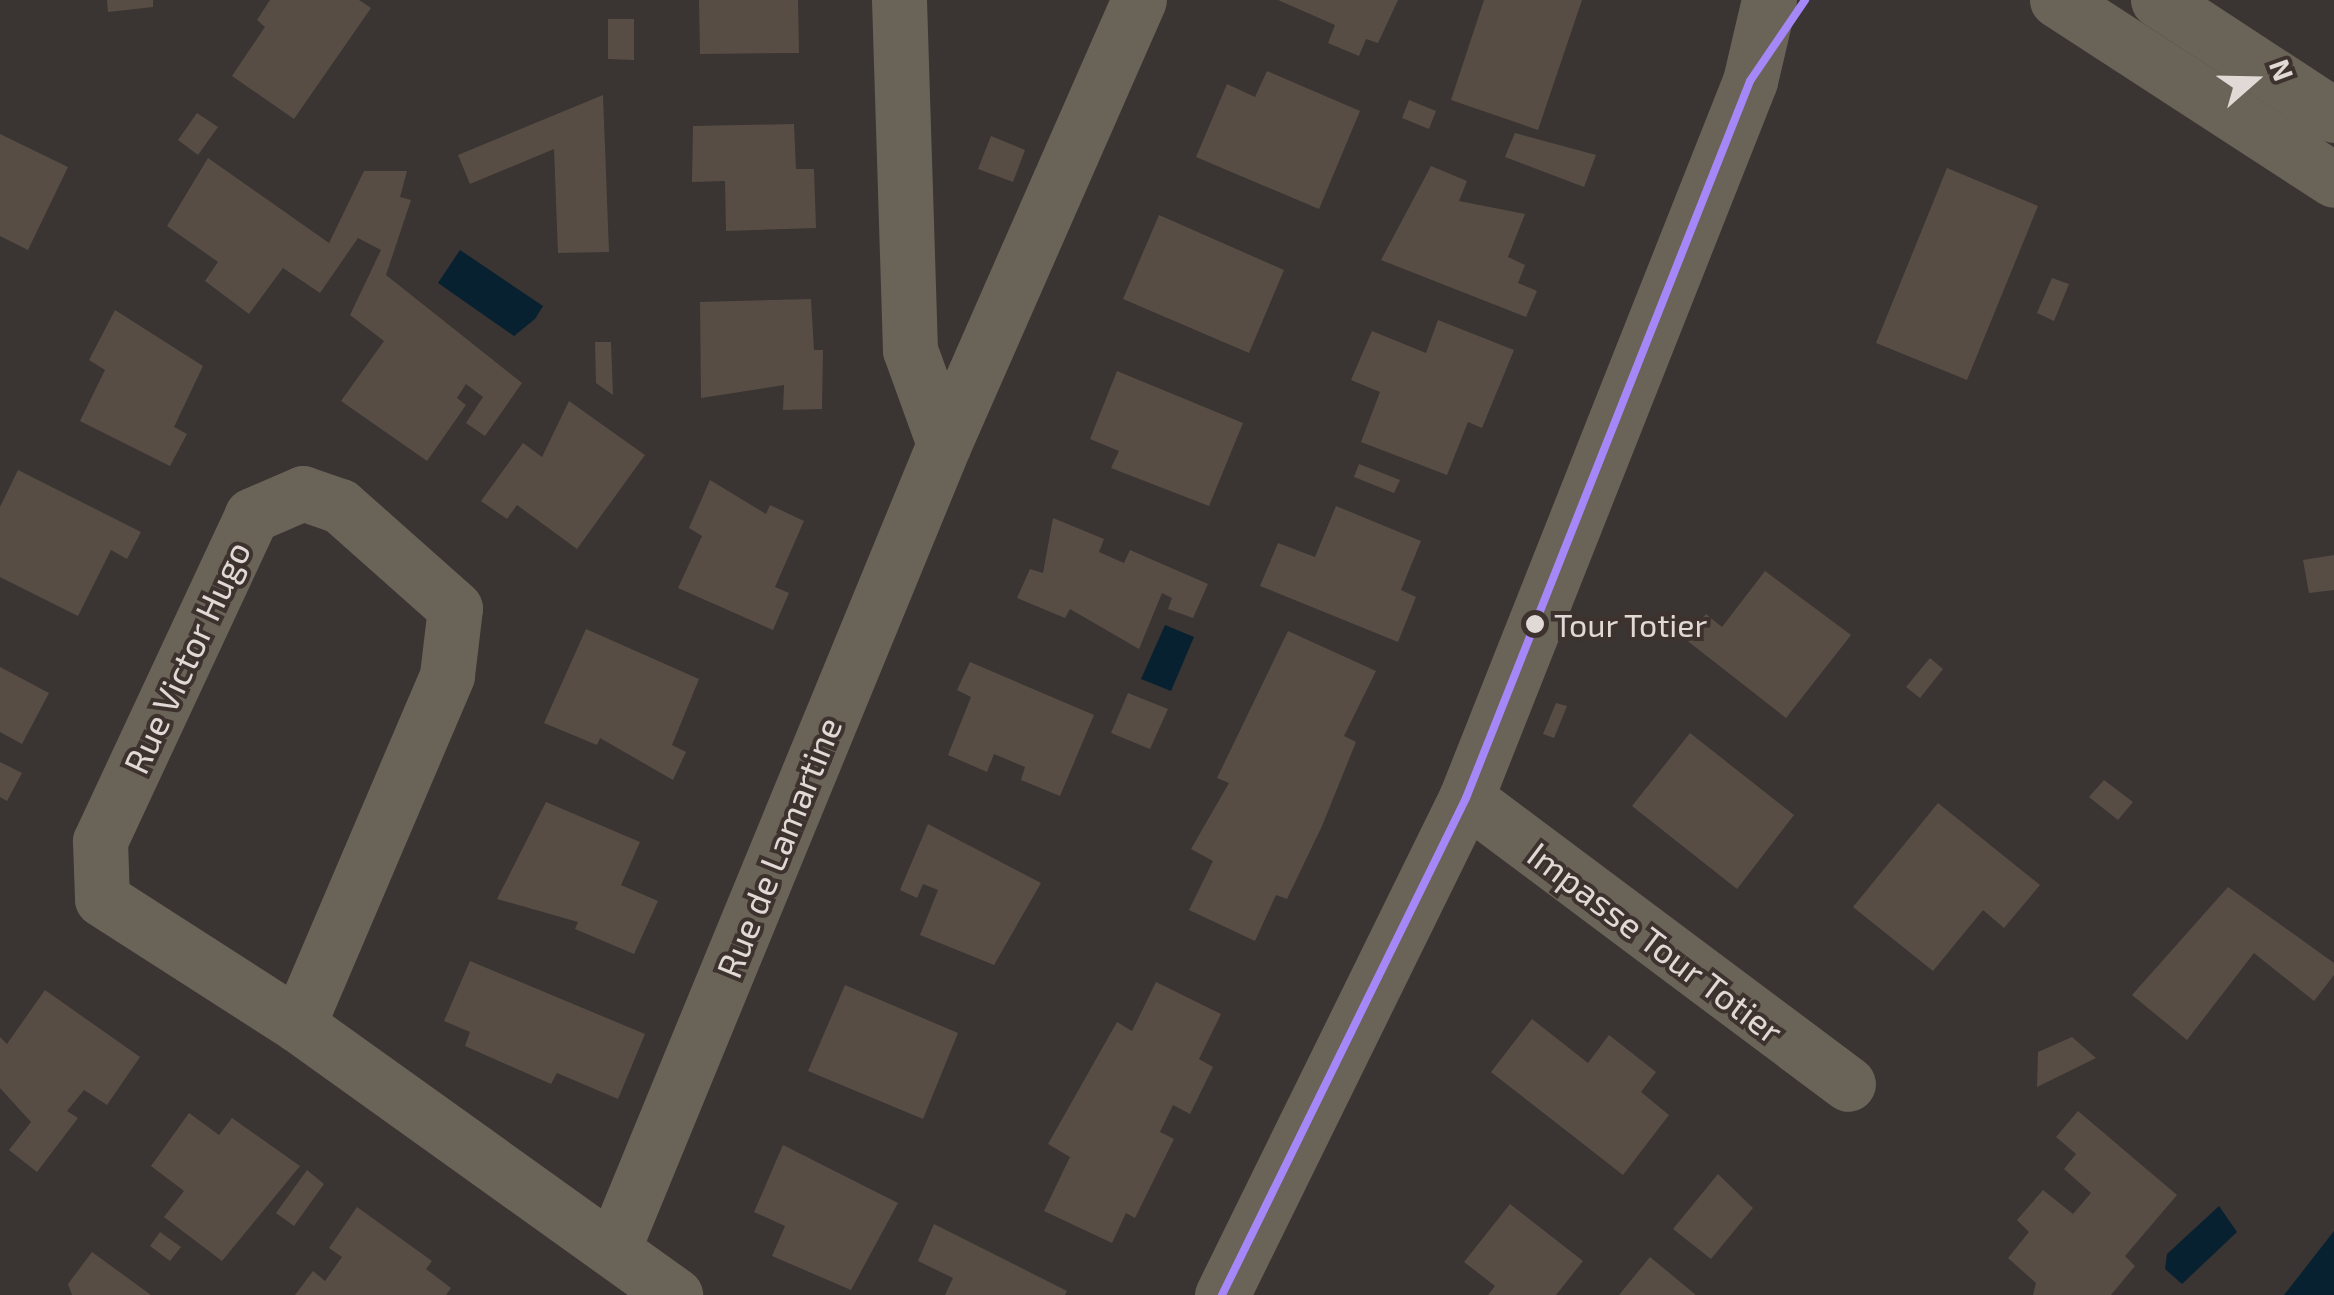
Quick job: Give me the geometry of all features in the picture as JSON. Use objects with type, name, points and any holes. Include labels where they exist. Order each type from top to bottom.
[{"type":"street","points":[[899,0],[910,350],[944,444]]},
{"type":"street","name":"Rue de Lamartine","points":[[612,1249],[944,444],[1139,0]]},
{"type":"street","points":[[1222,1295],[1466,798],[1750,81],[1769,0]]},
{"type":"street","points":[[1750,81],[1805,0]]},
{"type":"street","points":[[2057,0],[2334,180]]},
{"type":"street","points":[[2158,0],[2334,115]]},
{"type":"street","name":"Rue Victor Hugo","points":[[298,1025],[447,675],[455,608],[340,506],[303,493],[252,516],[100,841],[102,899],[298,1025],[675,1295]]},
{"type":"street","name":"Impasse Tour Totier","points":[[1466,798],[1848,1084]]},
{"type":"water","points":[[460,250],[543,306],[535,319],[514,336],[438,283]]},
{"type":"water","points":[[1165,625],[1194,637],[1171,691],[1141,679]]},
{"type":"water","points":[[2219,1206],[2237,1232],[2182,1284],[2165,1269],[2167,1254]]},
{"type":"water","points":[[2334,1231],[2334,1295],[2284,1295]]},
{"type":"building","points":[[107,0],[153,0],[153,7],[108,12]]},
{"type":"building","points":[[270,0],[359,0],[371,8],[294,119],[232,76],[265,27],[257,20]]},
{"type":"building","points":[[699,0],[798,0],[799,53],[700,54]]},
{"type":"building","points":[[1278,0],[1398,0],[1378,43],[1366,39],[1359,56],[1328,43],[1335,25]]},
{"type":"building","points":[[1484,0],[1582,0],[1538,130],[1451,100]]},
{"type":"building","points":[[608,19],[634,19],[634,60],[608,59]]},
{"type":"building","points":[[1267,71],[1360,111],[1319,209],[1196,157],[1227,84],[1255,97]]},
{"type":"building","points":[[603,95],[609,252],[558,253],[554,149],[470,184],[458,155]]},
{"type":"building","points":[[1409,100],[1436,111],[1429,129],[1402,118]]},
{"type":"building","points":[[197,113],[218,127],[198,155],[178,140]]},
{"type":"building","points":[[794,124],[796,169],[814,169],[816,228],[726,231],[725,181],[692,182],[693,126]]},
{"type":"building","points":[[1515,133],[1596,155],[1584,187],[1505,157]]},
{"type":"building","points":[[0,134],[68,167],[28,250],[0,236]]},
{"type":"building","points":[[991,136],[1025,150],[1013,182],[978,169]]},
{"type":"building","points":[[208,158],[329,243],[364,171],[407,171],[400,197],[411,200],[386,275],[522,383],[485,436],[466,423],[483,397],[466,384],[457,398],[466,405],[427,461],[341,401],[384,341],[350,315],[381,250],[358,238],[320,293],[283,268],[249,314],[205,281],[218,262],[167,226]]},
{"type":"building","points":[[1431,166],[1467,181],[1459,201],[1525,214],[1508,257],[1525,265],[1518,283],[1537,291],[1526,317],[1381,260]]},
{"type":"building","points":[[1947,168],[2038,206],[1967,380],[1876,343]]},
{"type":"building","points":[[1159,215],[1284,270],[1249,353],[1123,299]]},
{"type":"building","points":[[2052,278],[2069,284],[2054,321],[2037,313]]},
{"type":"building","points":[[811,299],[814,350],[823,350],[822,409],[783,410],[784,385],[701,398],[700,302]]},
{"type":"building","points":[[115,310],[203,366],[174,427],[187,434],[170,466],[80,421],[105,370],[89,360]]},
{"type":"building","points":[[1438,320],[1514,350],[1482,428],[1468,422],[1447,475],[1361,442],[1380,392],[1351,380],[1372,331],[1426,353]]},
{"type":"building","points":[[595,342],[611,342],[613,395],[596,383]]},
{"type":"building","points":[[1117,371],[1243,423],[1209,506],[1111,468],[1119,451],[1090,439]]},
{"type":"building","points":[[569,401],[645,455],[577,549],[517,505],[507,519],[481,501],[523,443],[542,457]]},
{"type":"building","points":[[1359,464],[1400,480],[1394,493],[1354,477]]},
{"type":"building","points":[[18,470],[141,532],[127,559],[111,550],[78,616],[0,577],[0,507]]},
{"type":"building","points":[[710,480],[766,514],[770,505],[804,521],[775,587],[789,593],[773,630],[678,588],[702,536],[689,528]]},
{"type":"building","points":[[1336,506],[1421,541],[1401,590],[1416,597],[1398,642],[1260,586],[1278,543],[1315,557]]},
{"type":"building","points":[[1053,518],[1104,539],[1099,552],[1124,563],[1130,550],[1208,584],[1193,618],[1168,609],[1172,598],[1162,593],[1139,649],[1070,609],[1065,618],[1017,598],[1030,569],[1043,573]]},
{"type":"building","points":[[2334,555],[2334,590],[2309,593],[2303,560]]},
{"type":"building","points":[[1765,571],[1851,635],[1786,718],[1685,639],[1706,614],[1722,627]]},
{"type":"building","points":[[586,629],[699,679],[672,745],[686,752],[673,780],[600,738],[597,745],[544,723]]},
{"type":"building","points":[[1288,631],[1376,671],[1344,736],[1356,742],[1322,826],[1287,899],[1276,895],[1255,941],[1189,910],[1213,861],[1191,849],[1229,783],[1217,778]]},
{"type":"building","points":[[1930,658],[1943,669],[1920,698],[1906,687]]},
{"type":"building","points":[[970,662],[1094,715],[1060,796],[1021,780],[1025,767],[994,754],[987,772],[948,755],[971,697],[957,690]]},
{"type":"building","points":[[0,667],[49,693],[22,744],[0,732]]},
{"type":"building","points":[[1128,693],[1168,709],[1150,749],[1111,733]]},
{"type":"building","points":[[1556,703],[1567,706],[1554,738],[1543,734]]},
{"type":"building","points":[[1690,733],[1794,815],[1737,889],[1632,806]]},
{"type":"building","points":[[0,762],[22,773],[7,801],[0,797]]},
{"type":"building","points":[[2104,780],[2133,802],[2118,820],[2089,797]]},
{"type":"building","points":[[546,802],[640,842],[621,885],[658,901],[634,954],[575,929],[578,922],[497,899]]},
{"type":"building","points":[[1938,803],[2040,885],[2004,928],[1983,910],[1933,971],[1853,907]]},
{"type":"building","points":[[928,824],[1041,883],[994,965],[920,935],[938,890],[923,884],[917,898],[900,890]]},
{"type":"building","points":[[2228,887],[2334,963],[2334,975],[2314,1001],[2254,953],[2187,1040],[2132,995]]},
{"type":"building","points":[[470,961],[645,1034],[618,1099],[557,1073],[551,1084],[465,1046],[470,1032],[444,1021]]},
{"type":"building","points":[[1156,982],[1221,1014],[1199,1059],[1213,1067],[1190,1114],[1173,1105],[1160,1132],[1174,1139],[1135,1218],[1126,1213],[1112,1243],[1044,1211],[1070,1157],[1048,1144],[1117,1022],[1132,1031]]},
{"type":"building","points":[[845,985],[958,1033],[923,1119],[808,1071]]},
{"type":"building","points":[[45,990],[140,1057],[107,1105],[84,1090],[67,1111],[78,1118],[37,1172],[9,1150],[31,1122],[0,1088],[0,1037],[7,1044]]},
{"type":"building","points":[[1532,1019],[1588,1063],[1609,1035],[1656,1072],[1641,1092],[1669,1115],[1623,1175],[1491,1072]]},
{"type":"building","points":[[2072,1037],[2096,1058],[2037,1087],[2038,1052]]},
{"type":"building","points":[[2078,1111],[2177,1195],[2125,1256],[2135,1266],[2111,1295],[2033,1295],[2036,1283],[2008,1258],[2029,1232],[2017,1220],[2043,1190],[2073,1214],[2091,1193],[2064,1169],[2076,1154],[2056,1137]]},
{"type":"building","points":[[189,1113],[219,1135],[232,1118],[300,1166],[222,1261],[164,1217],[184,1191],[151,1166]]},
{"type":"building","points":[[783,1145],[898,1203],[851,1290],[772,1256],[785,1226],[754,1212]]},
{"type":"building","points":[[307,1170],[324,1184],[294,1226],[276,1213]]},
{"type":"building","points":[[1718,1174],[1753,1208],[1711,1259],[1673,1229]]},
{"type":"building","points":[[1510,1204],[1583,1261],[1556,1295],[1488,1295],[1495,1286],[1464,1262]]},
{"type":"building","points":[[357,1207],[432,1261],[426,1269],[451,1288],[446,1295],[295,1295],[313,1271],[325,1281],[342,1257],[329,1248]]},
{"type":"building","points":[[934,1224],[1067,1291],[1065,1295],[945,1295],[953,1278],[918,1261]]},
{"type":"building","points":[[160,1232],[181,1247],[170,1261],[150,1246]]},
{"type":"building","points":[[92,1252],[151,1295],[72,1295],[68,1284]]},
{"type":"building","points":[[1650,1257],[1696,1295],[1619,1295]]},
{"type":"transit line","points":[[1222,1295],[1466,798],[1750,81],[1805,0]]},
{"type":"place","name":"Tour Totier","points":[[1535,624]]}]
